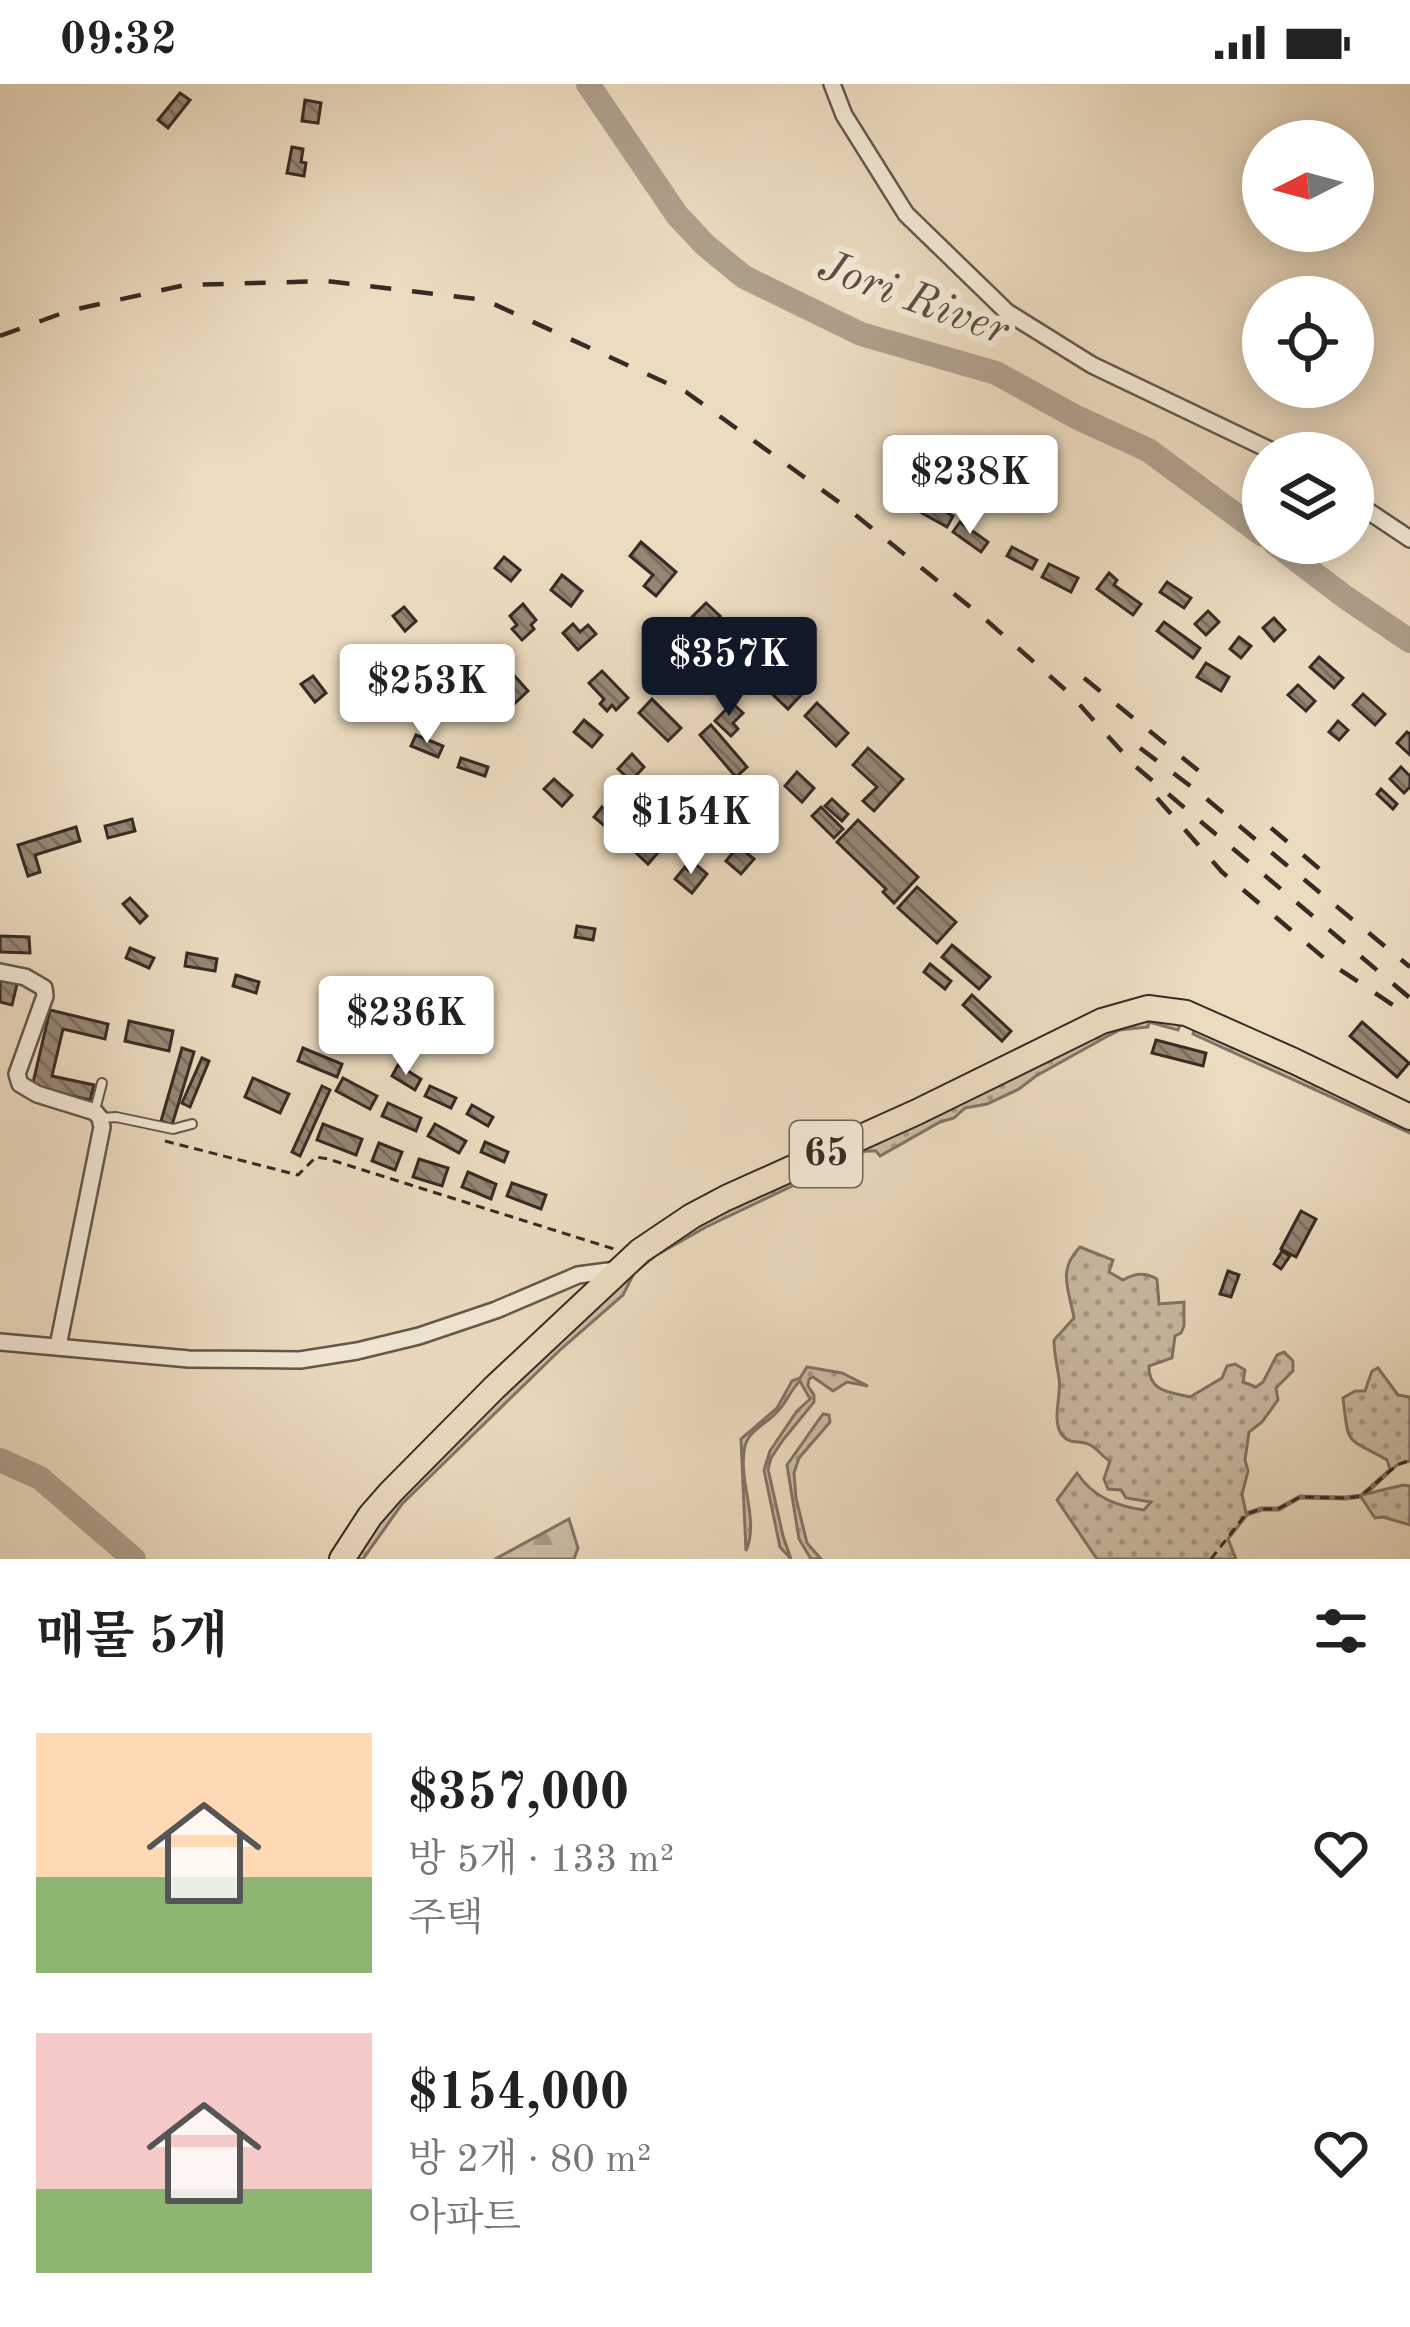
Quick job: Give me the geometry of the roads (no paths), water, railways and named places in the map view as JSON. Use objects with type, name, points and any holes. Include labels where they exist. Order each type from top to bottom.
[{"type":"main road","name":"65","points":[[342,1559],[391,1492],[640,1251],[726,1198],[1102,1021],[1148,1008],[1186,1013],[1410,1117]]},
{"type":"street","points":[[832,84],[844,115],[906,214],[1007,313],[1092,365],[1242,437]]},
{"type":"street","points":[[1374,515],[1410,538]]},
{"type":"street","points":[[0,972],[44,988],[17,1074],[20,1084],[98,1115],[102,1127],[58,1346]]},
{"type":"street","points":[[0,1342],[189,1359],[300,1360],[419,1336],[578,1275],[616,1270]]},
{"type":"lane","points":[[102,1083],[98,1115],[173,1129],[192,1124]]},
{"type":"waterway","name":"Jori River","points":[[588,84],[677,215],[744,277],[861,334],[996,373],[1148,450],[1242,519]]},
{"type":"waterway","name":"Jori River","points":[[1302,564],[1410,641]]},
{"type":"waterway","name":"Jori River","points":[[0,1460],[40,1478],[134,1559]]},
{"type":"railway","points":[[0,336],[68,311],[185,285],[327,281],[485,300],[686,392],[843,505],[984,618],[1069,693],[1135,766],[1410,998]]},
{"type":"railway","points":[[1084,678],[1205,776]]},
{"type":"railway","points":[[1140,748],[1410,967]]},
{"type":"railway","points":[[1157,798],[1222,872],[1330,963],[1405,1013]]},
{"type":"railway","points":[[1271,828],[1335,882]]}]
